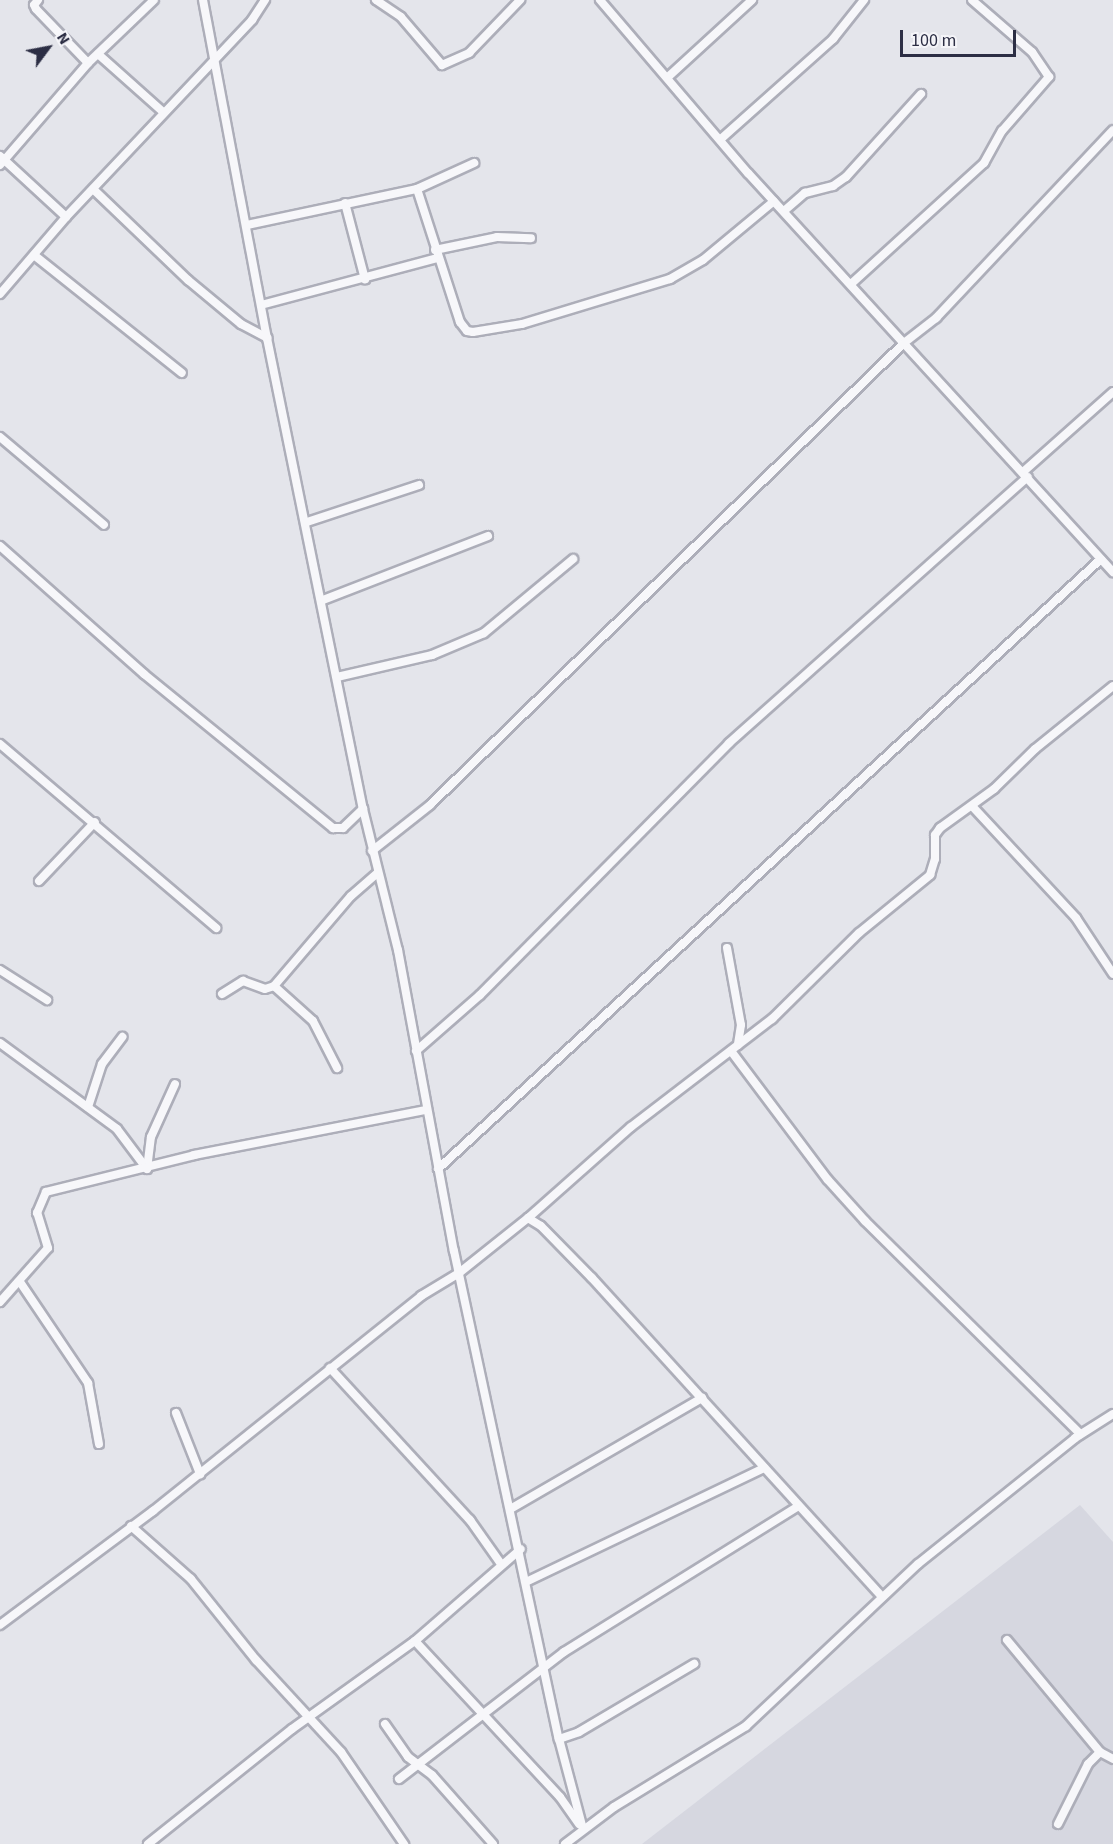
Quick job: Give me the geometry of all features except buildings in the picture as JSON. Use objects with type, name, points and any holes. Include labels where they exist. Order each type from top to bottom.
[{"type":"street","points":[[38,0],[34,7],[88,63]]},
{"type":"street","points":[[66,217],[2,161],[88,63],[154,0]]},
{"type":"street","points":[[203,0],[216,54],[267,338],[323,600],[363,809],[377,873],[398,950],[425,1110],[528,1581],[559,1739],[583,1829]]},
{"type":"street","points":[[0,294],[66,217],[216,54],[252,20],[265,0]]},
{"type":"street","points":[[375,0],[401,17],[442,66],[469,52],[520,0]]},
{"type":"street","points":[[600,0],[722,138],[774,201],[1113,572]]},
{"type":"street","points":[[668,77],[752,0]]},
{"type":"street","points":[[722,138],[833,39],[864,0]]},
{"type":"street","points":[[851,284],[984,163],[1002,131],[1048,77],[1032,52],[972,0]]},
{"type":"street","points":[[98,54],[163,112]]},
{"type":"street","points":[[784,211],[806,193],[833,186],[846,177],[921,94]]},
{"type":"street","points":[[372,850],[430,805],[904,343],[936,318],[1113,130]]},
{"type":"street","points":[[247,225],[417,189],[474,163]]},
{"type":"street","points":[[93,189],[188,280],[241,324],[267,338]]},
{"type":"street","points":[[417,189],[463,328],[473,332],[488,332],[670,279],[703,260],[774,201]]},
{"type":"street","points":[[345,203],[365,279]]},
{"type":"street","points":[[261,305],[365,279],[437,254],[497,237],[531,238]]},
{"type":"street","points":[[34,255],[182,373]]},
{"type":"street","points":[[416,1051],[480,995],[729,742],[1026,475],[1113,392]]},
{"type":"street","points":[[0,437],[104,525]]},
{"type":"street","points":[[307,522],[419,485]]},
{"type":"street","points":[[323,600],[488,536]]},
{"type":"street","points":[[0,546],[144,674],[333,828],[343,828],[363,809]]},
{"type":"street","points":[[337,677],[432,655],[484,633],[573,559]]},
{"type":"street","points":[[438,1169],[1101,559]]},
{"type":"street","points":[[0,1624],[200,1474],[421,1296],[459,1273],[528,1218],[631,1127],[772,1019],[860,933],[930,875],[935,859],[935,835],[1113,686]]},
{"type":"street","points":[[0,744],[95,822],[216,928]]},
{"type":"street","points":[[972,806],[1077,918],[1113,974]]},
{"type":"street","points":[[39,881],[95,822]]},
{"type":"street","points":[[222,994],[243,981],[265,989],[274,986],[344,903],[377,873]]},
{"type":"street","points":[[727,948],[741,1025],[734,1048]]},
{"type":"street","points":[[0,970],[48,1000]]},
{"type":"street","points":[[274,986],[313,1021],[337,1068]]},
{"type":"street","points":[[88,1107],[102,1064],[122,1037]]},
{"type":"street","points":[[0,1043],[88,1107],[125,1138],[147,1169]]},
{"type":"street","points":[[734,1048],[821,1171],[865,1221],[1080,1434]]},
{"type":"street","points":[[147,1169],[151,1137],[176,1084]]},
{"type":"street","points":[[0,1302],[48,1248],[37,1213],[46,1192],[147,1169],[194,1155],[425,1110]]},
{"type":"street","points":[[528,1218],[541,1226],[592,1278],[702,1398],[797,1507],[882,1597]]},
{"type":"street","points":[[20,1282],[88,1383],[99,1444]]},
{"type":"street","points":[[330,1368],[470,1520],[501,1564]]},
{"type":"street","points":[[512,1508],[702,1398]]},
{"type":"street","points":[[176,1413],[200,1474]]},
{"type":"street","points":[[565,1844],[583,1829],[746,1726],[882,1597],[1080,1434],[1113,1414]]},
{"type":"street","points":[[528,1581],[764,1468]]},
{"type":"street","points":[[399,1779],[545,1667],[797,1507]]},
{"type":"street","points":[[131,1526],[191,1579],[256,1660],[310,1717],[374,1795],[404,1844]]},
{"type":"street","points":[[148,1844],[310,1717],[415,1641],[521,1549]]},
{"type":"street","points":[[1007,1640],[1100,1752],[1113,1759]]},
{"type":"street","points":[[415,1641],[560,1797],[583,1829]]},
{"type":"street","points":[[559,1739],[579,1732],[694,1664]]},
{"type":"street","points":[[385,1724],[408,1757],[420,1764],[493,1844]]},
{"type":"street","points":[[1058,1824],[1088,1764],[1100,1752]]},
{"type":"shaded area","points":[[1080,1505],[1113,1542],[1113,1844],[642,1844]]}]
